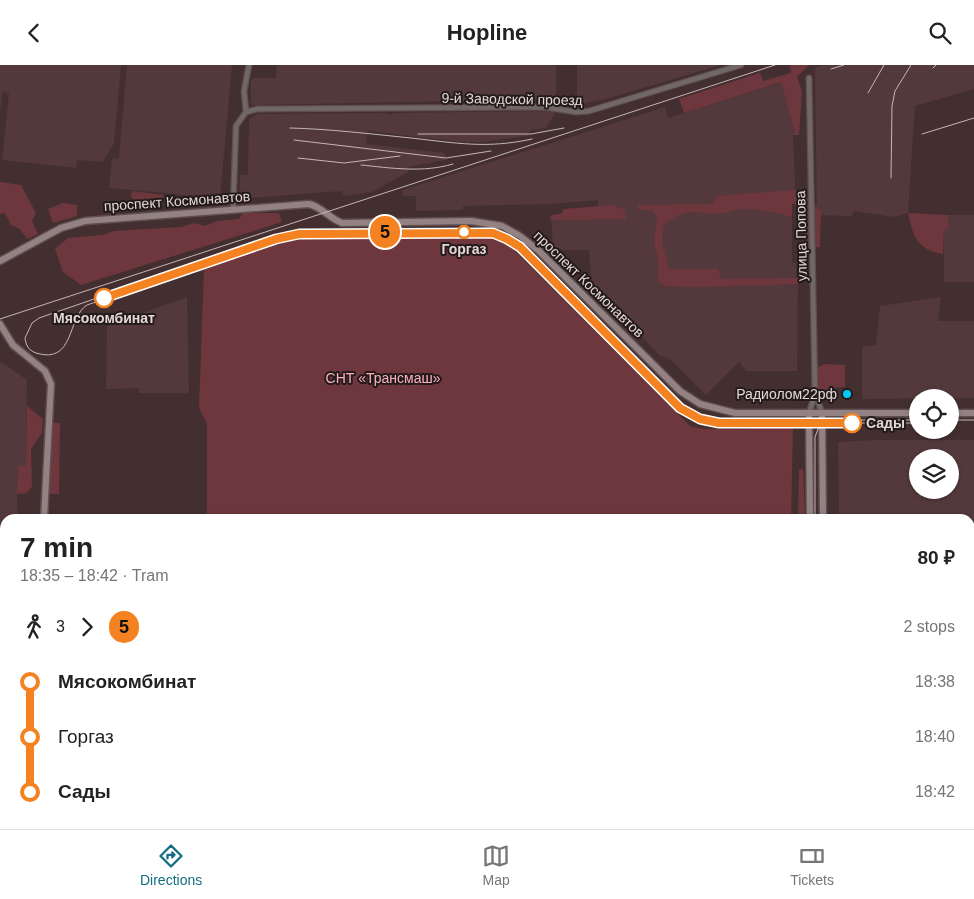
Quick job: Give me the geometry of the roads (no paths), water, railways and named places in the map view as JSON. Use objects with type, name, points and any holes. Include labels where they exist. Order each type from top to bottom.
[{"type":"main road","name":"проспект Космонавтов","points":[[0,261],[61,228],[85,221],[309,204],[321,208],[330,217],[342,223],[471,221],[502,226],[520,236],[539,251],[691,400],[708,408],[727,412],[909,413]]},
{"type":"main road","points":[[0,324],[13,345],[45,371],[51,384],[44,514]]},
{"type":"main road","name":"улица Попова","points":[[809,413],[810,514]]},
{"type":"main road","name":"улица Попова","points":[[822,413],[823,514]]},
{"type":"main road","points":[[959,413],[974,413]]},
{"type":"street","points":[[233,210],[236,126],[246,112],[244,91],[249,65]]},
{"type":"street","name":"9-й Заводской проезд","points":[[246,112],[257,109],[545,107],[589,111],[741,65]]},
{"type":"street","name":"улица Попова","points":[[809,78],[815,394],[809,413]]},
{"type":"street","name":"улица Попова","points":[[815,394],[822,413]]},
{"type":"tram line","points":[[909,420],[719,420],[701,417],[682,406],[521,245],[501,233],[484,229],[312,230],[286,233],[39,318],[32,323],[25,338],[28,347],[36,353],[49,355],[58,352],[69,338],[76,319],[87,305],[287,236],[312,233],[484,232],[500,236],[519,247],[680,408],[700,419],[719,423],[909,423]]},
{"type":"tram line","name":"5","points":[[104,298],[287,236],[312,233],[476,231],[493,233],[520,247],[680,408],[692,416],[719,423],[852,423]]},
{"type":"tram line","points":[[959,420],[974,420]]},
{"type":"tram line","points":[[815,514],[815,437],[818,429],[828,422]]},
{"type":"railway","points":[[0,319],[775,65]]},
{"type":"railway","points":[[831,69],[844,65]]},
{"type":"railway","points":[[868,93],[884,65]]},
{"type":"railway","points":[[891,178],[892,106],[895,91],[911,65]]},
{"type":"railway","points":[[933,68],[936,65]]},
{"type":"railway","points":[[922,134],[974,118]]},
{"type":"railway","points":[[290,128],[320,129],[472,144],[500,144],[532,139]]},
{"type":"railway","points":[[418,134],[531,134],[564,128]]},
{"type":"railway","points":[[294,140],[446,158],[491,151]]},
{"type":"railway","points":[[298,158],[344,163],[400,156]]},
{"type":"railway","points":[[361,165],[419,169],[453,164]]},
{"type":"place","name":"Горгаз","points":[[464,232]]},
{"type":"place","name":"Мясокомбинат","points":[[104,298]]},
{"type":"place","name":"Радиолом22рф","points":[[847,394]]},
{"type":"place","name":"Сады","points":[[852,423]]},
{"type":"park label","name":"СНТ «Трансмаш»","points":[[383,378]]}]
